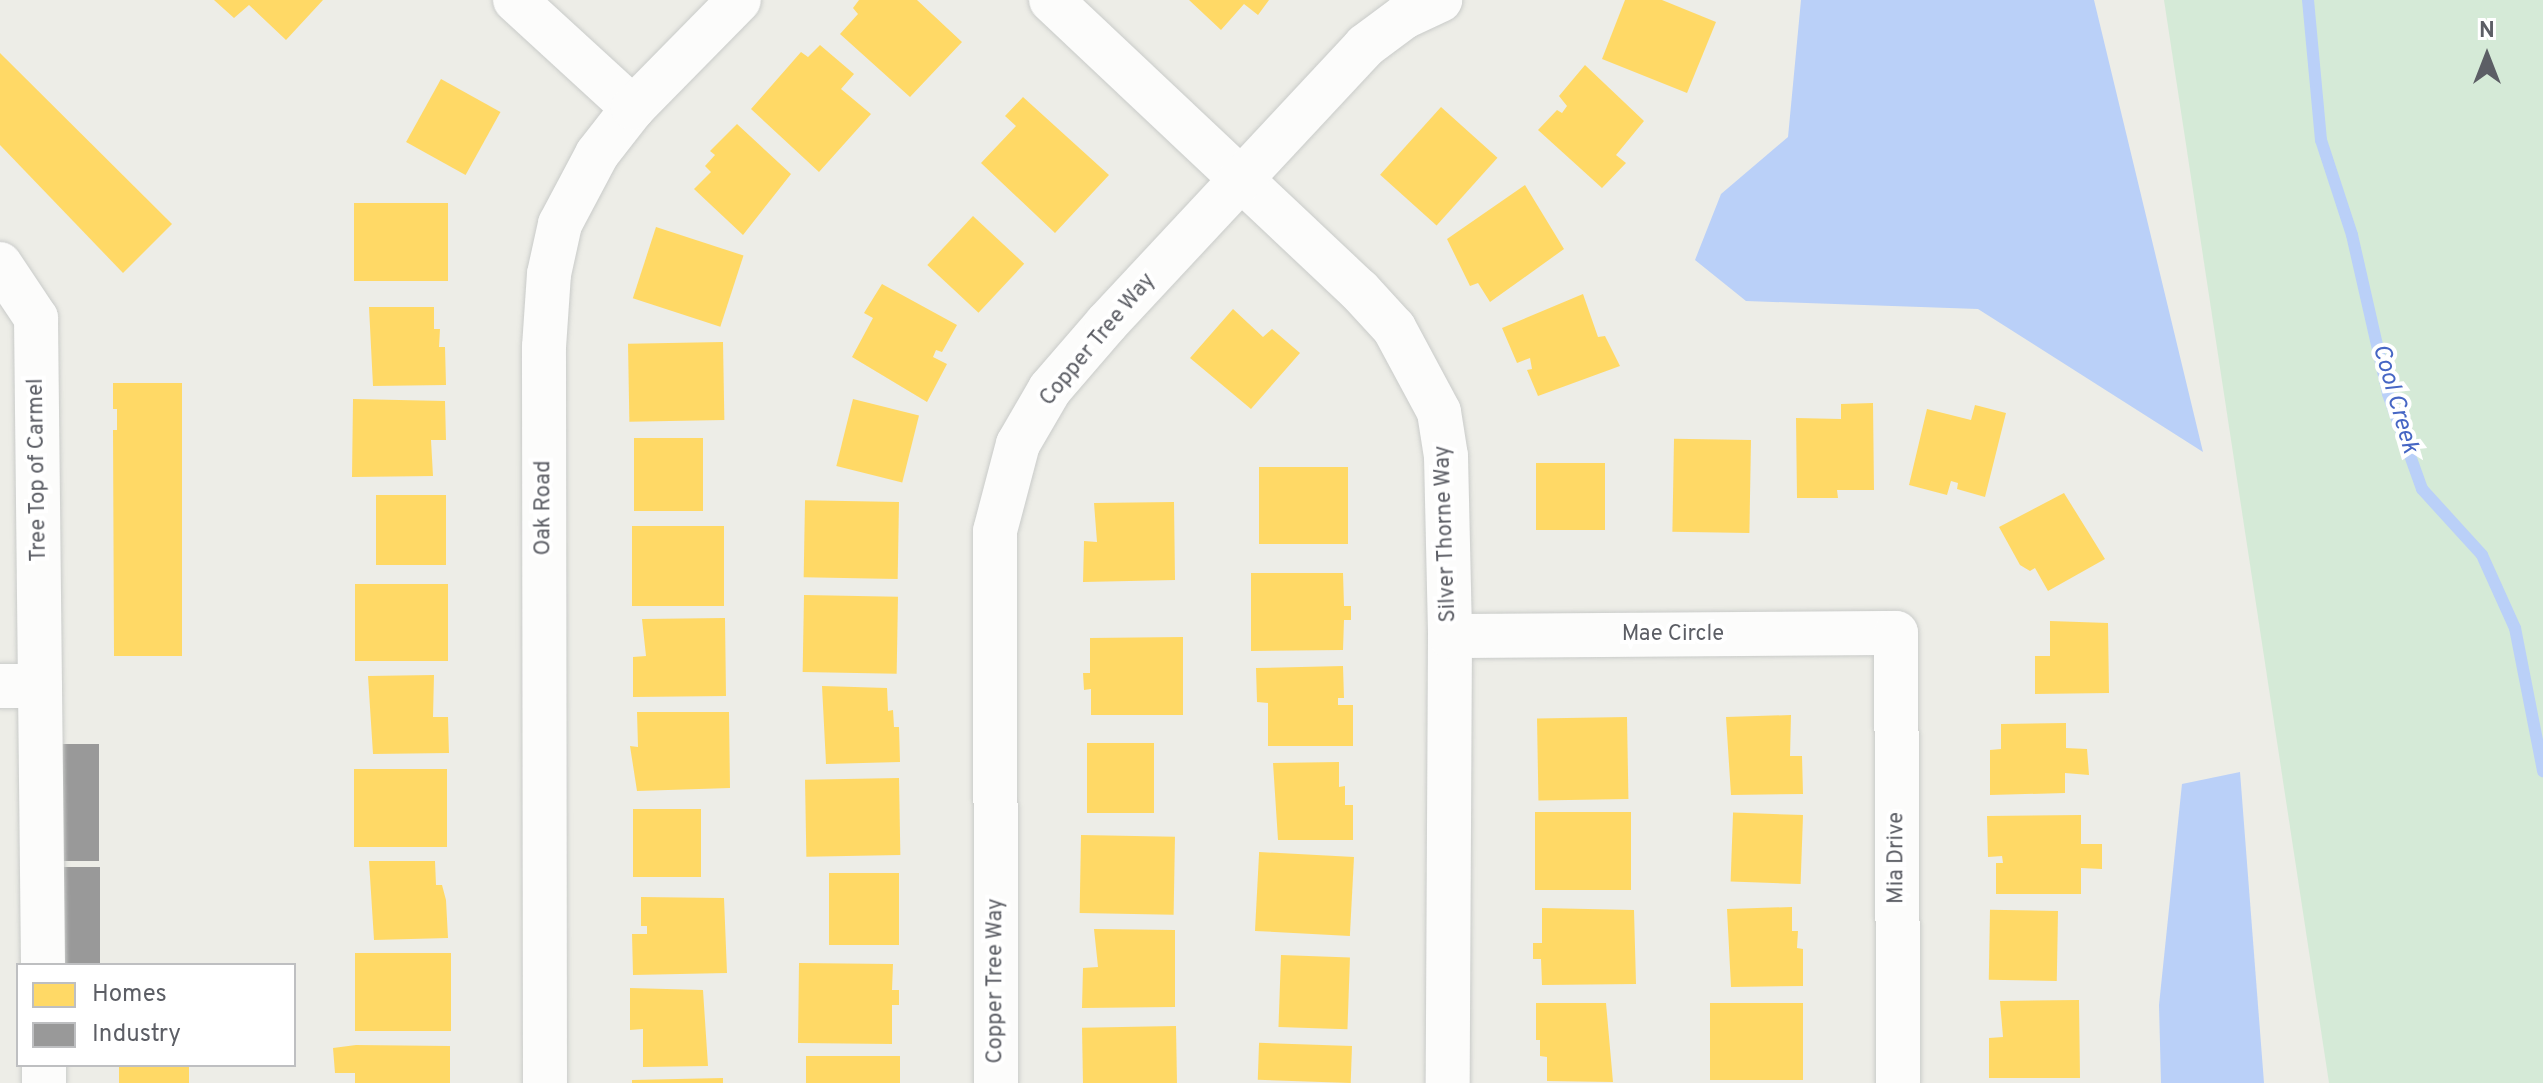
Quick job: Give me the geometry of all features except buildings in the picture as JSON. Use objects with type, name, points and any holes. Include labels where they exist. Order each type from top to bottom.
[{"type":"street","points":[[515,0],[633,108]]},
{"type":"street","name":"Oak Road","points":[[545,1083],[544,347],[549,274],[560,224],[579,181],[633,108],[739,0]]},
{"type":"street","name":"Silver Thorne Way","points":[[1051,0],[1359,290],[1394,328],[1420,370],[1439,412],[1446,456],[1450,636],[1448,1083]]},
{"type":"street","name":"Copper Tree Way","points":[[996,1083],[995,531],[1018,444],[1050,389],[1365,46],[1404,17],[1440,0]]},
{"type":"street","name":"Tree Top of Carmel","points":[[0,264],[36,318],[20,686],[43,963]]},
{"type":"street","name":"Mae Circle","points":[[1450,636],[1896,633]]},
{"type":"street","name":"Mia Drive","points":[[1896,633],[1898,1083]]},
{"type":"green space","points":[[2164,0],[2543,0],[2543,1083],[2329,1083]]},
{"type":"water","points":[[1801,0],[2094,0],[2203,452],[1978,309],[1746,301],[1695,260],[1721,194],[1788,137]]},
{"type":"water","points":[[2240,772],[2264,1083],[2161,1083],[2159,1005],[2182,784]]},
{"type":"waterway","name":"Cool Creek","points":[[2308,0],[2321,140],[2352,235],[2388,394],[2422,489],[2482,555],[2515,628],[2543,771]]}]
